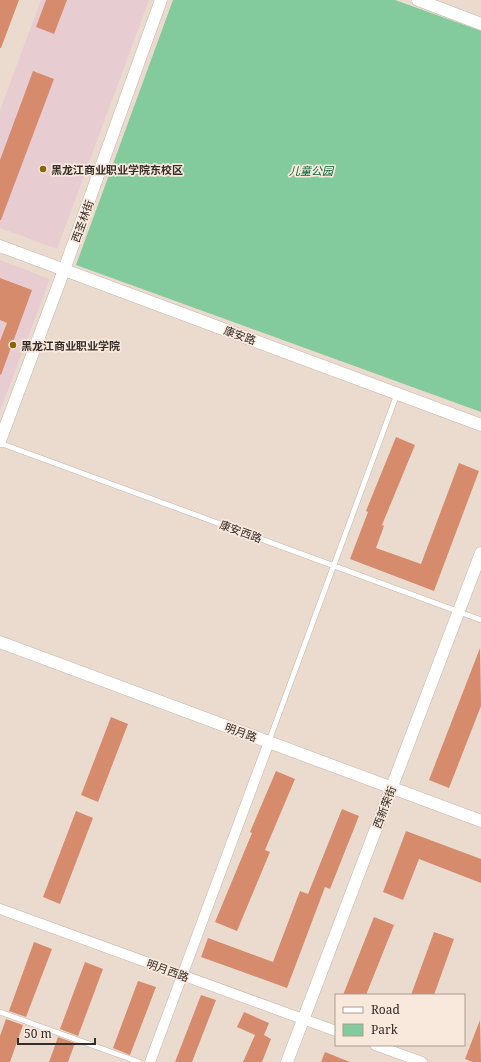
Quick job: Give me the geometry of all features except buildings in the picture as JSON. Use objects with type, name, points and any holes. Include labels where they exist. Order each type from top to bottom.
[{"type":"street","name":"西圣林街","points":[[0,442],[64,270],[161,0]]},
{"type":"street","points":[[418,0],[481,24]]},
{"type":"street","name":"康安路","points":[[0,246],[481,425]]},
{"type":"street","name":"西新荣街","points":[[287,1062],[481,553]]},
{"type":"street","name":"明月路","points":[[0,642],[481,821]]},
{"type":"street","points":[[150,1062],[269,742]]},
{"type":"street","name":"明月西路","points":[[0,908],[335,1031]]},
{"type":"street","points":[[379,1046],[422,1062]]},
{"type":"lane","points":[[269,742],[397,393]]},
{"type":"lane","name":"康安西路","points":[[0,442],[481,620]]},
{"type":"lane","points":[[0,1012],[139,1062]]},
{"type":"shaded area","name":"黑龙江商业职业学院东校区","points":[[41,0],[149,0],[57,249],[0,228],[0,110]]},
{"type":"shaded area","name":"黑龙江商业职业学院","points":[[0,260],[50,279],[0,411]]},
{"type":"green space","name":"儿童公园","points":[[173,0],[395,0],[481,31],[481,412],[76,265]]},
{"type":"place","name":"黑龙江商业职业学院东校区","points":[[43,169]]},
{"type":"place","name":"黑龙江商业职业学院","points":[[13,345]]}]
